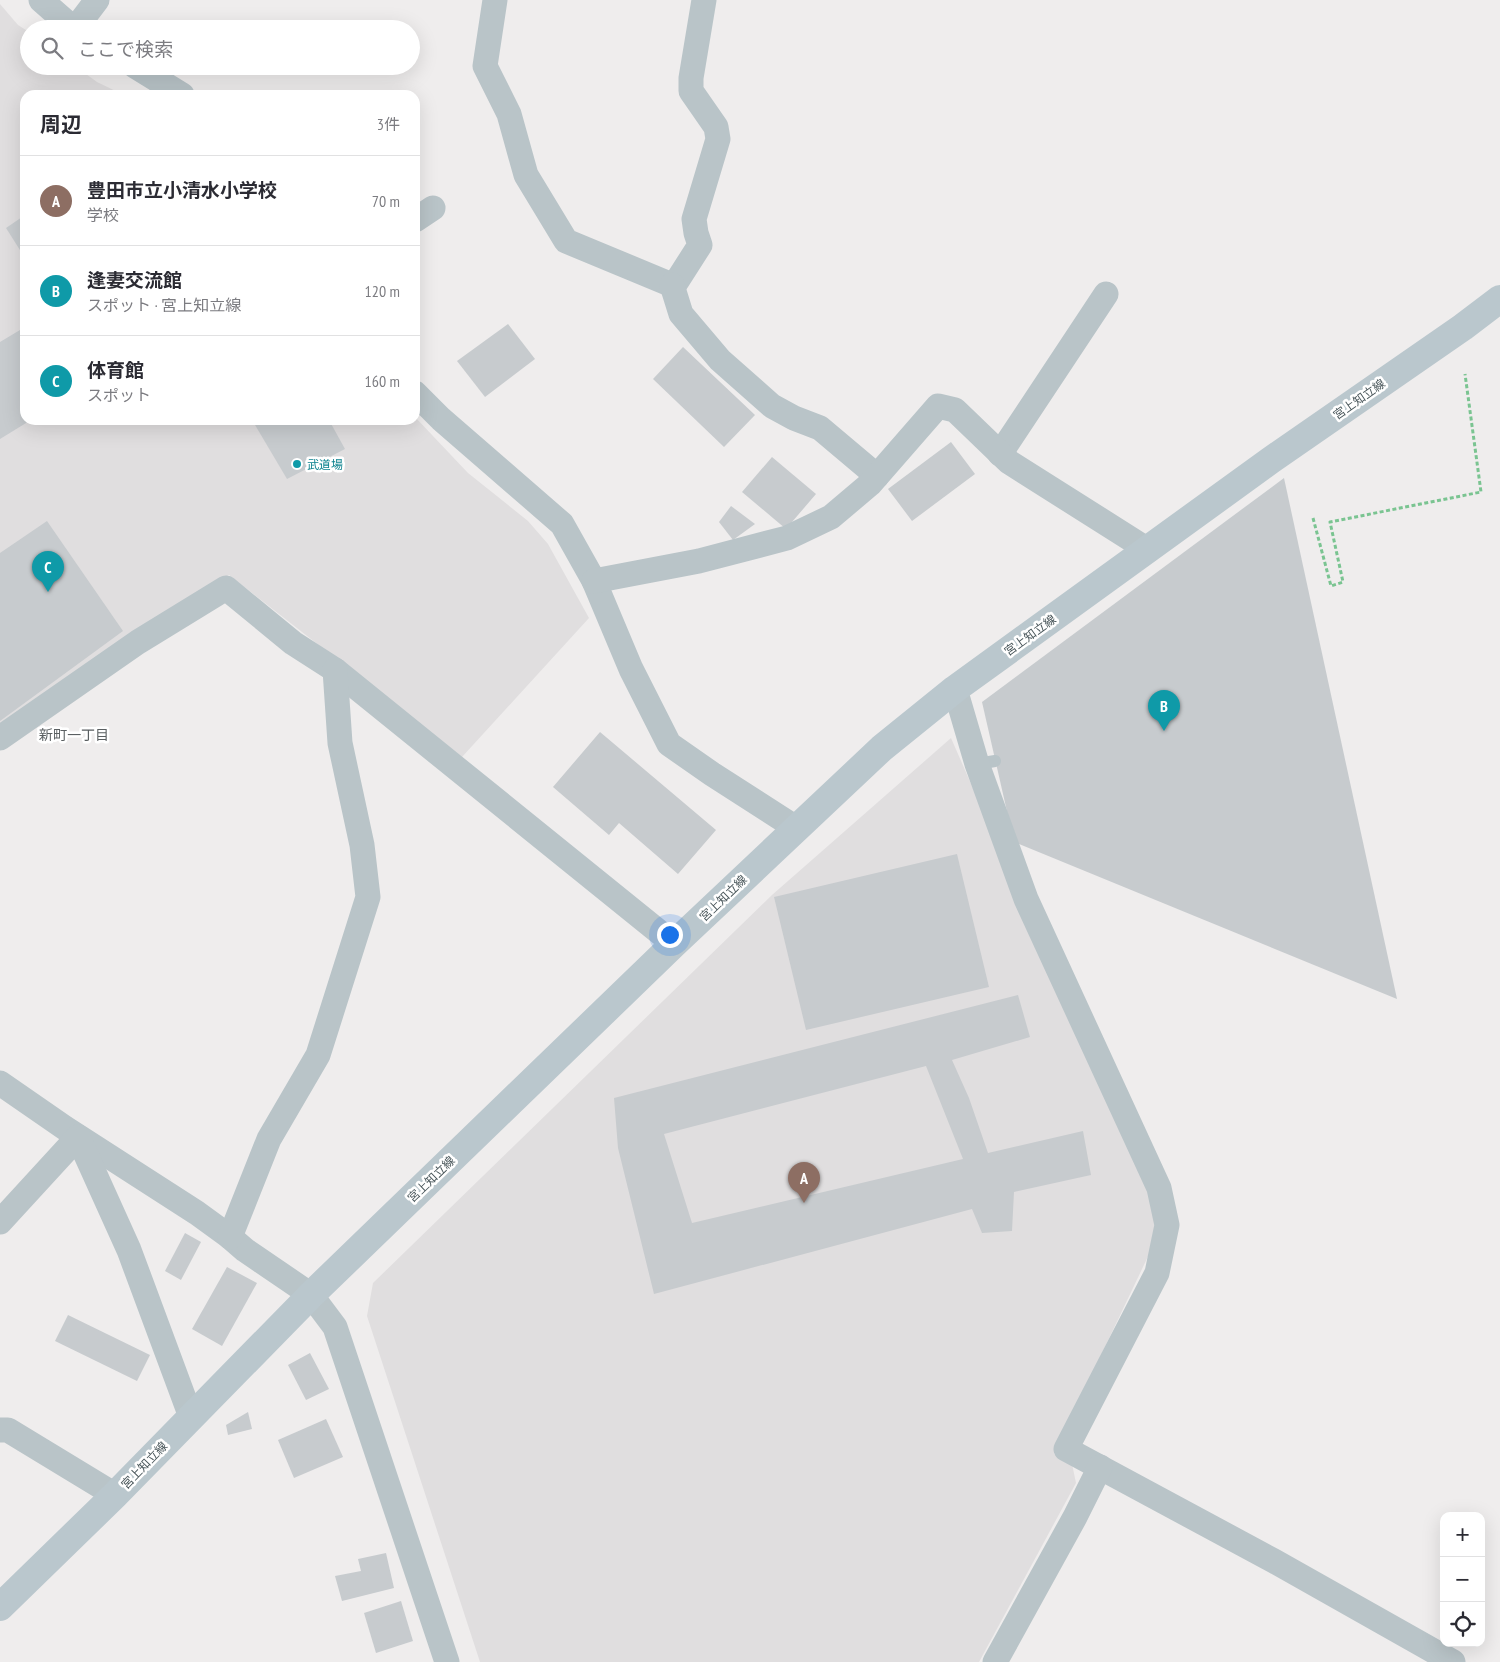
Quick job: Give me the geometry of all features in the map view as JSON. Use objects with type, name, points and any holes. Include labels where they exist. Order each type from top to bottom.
[{"type":"main road","name":"宮上知立線","points":[[0,1607],[115,1496],[311,1295],[674,944],[882,748],[955,689],[1271,460],[1463,327],[1500,299]]},
{"type":"street","points":[[41,0],[64,20]]},
{"type":"street","points":[[81,20],[97,0]]},
{"type":"street","points":[[495,0],[485,66],[509,114],[526,175],[566,241],[672,285]]},
{"type":"street","points":[[672,285],[677,282],[700,245],[694,219],[718,139],[716,127],[691,90],[691,78],[704,0]]},
{"type":"street","points":[[150,75],[174,90]]},
{"type":"street","points":[[672,285],[681,314],[720,360],[772,406],[820,428],[877,476]]},
{"type":"street","points":[[1000,454],[1106,294]]},
{"type":"street","points":[[420,397],[441,419],[562,524],[594,581],[631,669],[669,744],[796,828]]},
{"type":"street","points":[[594,581],[699,561],[787,538],[831,517],[870,484],[938,406],[955,410],[1009,462],[1148,550]]},
{"type":"street","points":[[0,738],[138,642],[226,588],[293,643],[335,670],[674,944]]},
{"type":"street","points":[[230,1237],[268,1139],[318,1055],[368,897],[362,846],[340,743],[335,670]]},
{"type":"street","points":[[955,689],[986,762],[1026,899],[1159,1188],[1167,1225],[1157,1273],[1066,1449],[1274,1561],[1453,1662]]},
{"type":"street","points":[[0,1083],[230,1237],[245,1250],[311,1295],[335,1327],[447,1662]]},
{"type":"street","points":[[0,1222],[78,1136]]},
{"type":"street","points":[[78,1136],[129,1250],[191,1417]]},
{"type":"street","points":[[0,1430],[8,1430],[115,1496]]},
{"type":"street","points":[[994,1662],[1075,1517],[1100,1467]]},
{"type":"path","points":[[1313,518],[1331,586],[1343,582],[1330,522],[1481,492],[1465,374]]},
{"type":"shaded area","points":[[0,4],[20,26],[20,75],[87,75],[114,90],[20,90],[20,425],[420,425],[420,422],[468,473],[528,521],[548,544],[589,618],[462,757],[229,575],[133,632],[0,727]]},
{"type":"shaded area","points":[[951,738],[1148,1189],[1156,1218],[1152,1248],[1054,1454],[1072,1464],[1076,1483],[979,1662],[480,1662],[367,1316],[373,1283],[772,895]]},
{"type":"building","points":[[20,218],[20,250],[6,228]]},
{"type":"building","points":[[508,324],[535,359],[485,397],[457,361]]},
{"type":"building","points":[[20,330],[20,425],[23,425],[0,439],[0,342]]},
{"type":"building","points":[[683,347],[755,415],[724,447],[653,379]]},
{"type":"building","name":"武道場","points":[[255,425],[332,425],[345,449],[287,479]]},
{"type":"building","points":[[951,442],[975,474],[912,521],[888,489]]},
{"type":"building","points":[[772,457],[816,494],[786,529],[742,492]]},
{"type":"building","points":[[1284,478],[1397,999],[1014,842],[982,702]]},
{"type":"building","points":[[731,506],[755,524],[733,540],[719,522]]},
{"type":"building","points":[[47,521],[123,631],[0,721],[0,553]]},
{"type":"building","points":[[600,732],[716,830],[678,874],[619,823],[609,835],[553,787]]},
{"type":"building","points":[[957,854],[989,987],[806,1030],[774,897]]},
{"type":"building","points":[[1018,995],[1030,1037],[952,1060],[969,1098],[988,1153],[1083,1131],[1091,1175],[1014,1192],[1012,1231],[982,1233],[972,1209],[654,1294],[618,1148],[614,1098]],"holes":[[[926,1066],[963,1159],[692,1223],[664,1134]]]},
{"type":"building","points":[[185,1233],[201,1242],[181,1280],[165,1271]]},
{"type":"building","points":[[227,1267],[257,1283],[222,1346],[192,1329]]},
{"type":"building","points":[[68,1315],[150,1355],[137,1381],[55,1341]]},
{"type":"building","points":[[310,1353],[329,1389],[306,1400],[288,1365]]},
{"type":"building","points":[[248,1412],[252,1429],[228,1435],[226,1425]]},
{"type":"building","points":[[326,1419],[343,1457],[294,1478],[278,1440]]},
{"type":"building","points":[[386,1553],[394,1588],[342,1601],[335,1576],[361,1571],[358,1559]]},
{"type":"building","points":[[401,1601],[413,1641],[376,1653],[364,1613]]},
{"type":"place","name":"武道場","points":[[297,464]]},
{"type":"place","name":"体育館","points":[[48,592]]},
{"type":"place","name":"逢妻交流館","points":[[1164,731]]},
{"type":"place","name":"豊田市立小清水小学校","points":[[804,1203]]},
{"type":"district","name":"新町一丁目","points":[[74,735]]}]
